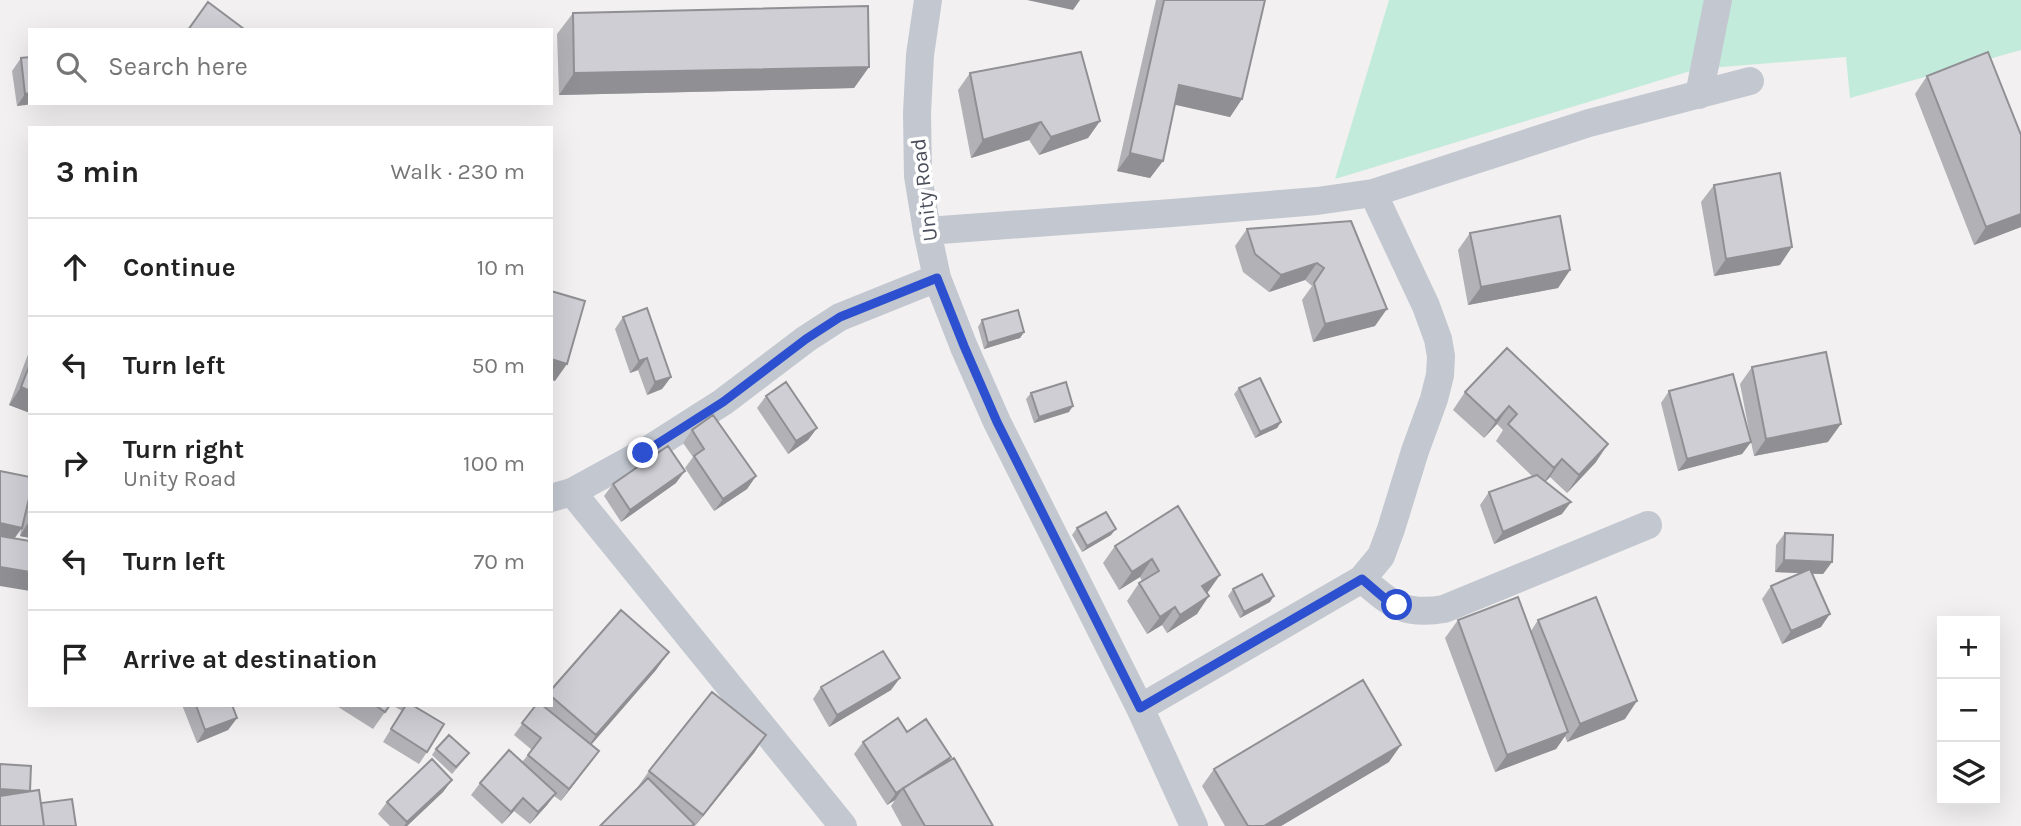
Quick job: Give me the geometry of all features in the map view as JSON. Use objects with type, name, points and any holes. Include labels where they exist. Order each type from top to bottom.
[{"type":"street","name":"Unity Road","points":[[928,0],[920,55],[918,176],[937,278],[997,422],[1140,708],[1194,826]]},
{"type":"street","points":[[1699,95],[1718,0]]},
{"type":"street","points":[[927,231],[1172,214],[1317,201],[1373,193],[1589,123],[1750,81]]},
{"type":"street","points":[[1140,708],[1362,579],[1381,556],[1434,399],[1441,356],[1426,306],[1373,193]]},
{"type":"street","points":[[843,826],[562,495],[643,453],[723,402],[806,339],[840,317],[937,278]]},
{"type":"street","points":[[1362,579],[1383,597],[1407,610],[1426,612],[1444,609],[1647,525]]},
{"type":"green space","points":[[1389,0],[2021,0],[2021,50],[1850,98],[1846,57],[1697,69],[1335,179]]},
{"type":"building","points":[[1164,0],[1265,0],[1242,99],[1179,85],[1163,161],[1130,153]]},
{"type":"building","points":[[208,2],[243,28],[189,28]]},
{"type":"building","points":[[868,6],[869,67],[574,73],[573,13]]},
{"type":"building","points":[[1081,52],[1100,121],[1051,137],[1041,122],[983,140],[970,73]]},
{"type":"building","points":[[1988,52],[2021,135],[2021,214],[1986,227],[1927,76]]},
{"type":"building","points":[[28,57],[28,93],[25,94],[21,58]]},
{"type":"building","points":[[1780,173],[1792,247],[1726,259],[1714,185]]},
{"type":"building","points":[[1560,216],[1570,270],[1481,287],[1470,233]]},
{"type":"building","points":[[1351,221],[1387,309],[1325,324],[1314,283],[1324,268],[1317,263],[1281,275],[1255,254],[1247,229]]},
{"type":"building","points":[[553,292],[585,301],[567,364],[553,360]]},
{"type":"building","points":[[647,308],[671,377],[655,382],[647,358],[639,361],[623,317]]},
{"type":"building","points":[[1018,310],[1024,332],[988,343],[982,320]]},
{"type":"building","points":[[1507,348],[1608,444],[1579,475],[1562,459],[1554,468],[1508,424],[1517,414],[1509,406],[1496,421],[1465,392]]},
{"type":"building","points":[[1826,352],[1841,424],[1766,439],[1752,367]]},
{"type":"building","points":[[28,369],[28,390],[21,387]]},
{"type":"building","points":[[1733,374],[1751,442],[1687,459],[1669,391]]},
{"type":"building","points":[[1260,378],[1281,422],[1260,432],[1239,388]]},
{"type":"building","points":[[786,382],[817,428],[796,441],[766,396]]},
{"type":"building","points":[[1066,382],[1073,406],[1039,417],[1031,393]]},
{"type":"building","points":[[713,415],[756,476],[723,499],[694,456],[704,449],[692,430]]},
{"type":"building","points":[[668,446],[685,471],[630,510],[613,484]]},
{"type":"building","points":[[0,471],[28,477],[28,502],[22,528],[0,523]]},
{"type":"building","points":[[1537,475],[1571,502],[1503,532],[1489,492]]},
{"type":"building","points":[[1178,506],[1220,575],[1202,586],[1209,596],[1180,615],[1175,607],[1160,617],[1139,583],[1159,571],[1152,559],[1132,572],[1115,546]]},
{"type":"building","points":[[1106,512],[1116,529],[1087,546],[1077,528]]},
{"type":"building","points":[[1785,533],[1833,535],[1832,562],[1784,560]]},
{"type":"building","points":[[0,536],[28,541],[28,572],[0,567]]},
{"type":"building","points":[[1810,569],[1830,614],[1791,631],[1771,586]]},
{"type":"building","points":[[1262,574],[1274,596],[1244,612],[1233,589]]},
{"type":"building","points":[[1518,597],[1568,732],[1507,755],[1458,620]]},
{"type":"building","points":[[1596,597],[1637,701],[1580,724],[1538,620]]},
{"type":"building","points":[[621,610],[669,652],[596,735],[553,698],[553,688]]},
{"type":"building","points":[[883,651],[900,678],[837,715],[821,687]]},
{"type":"building","points":[[1363,680],[1401,745],[1264,826],[1248,826],[1214,769]]},
{"type":"building","points":[[712,692],[766,735],[703,815],[649,771]]},
{"type":"building","points":[[197,707],[233,707],[237,718],[205,730]]},
{"type":"building","points":[[405,707],[415,707],[444,724],[427,752],[391,729]]},
{"type":"building","points":[[534,707],[544,707],[599,751],[569,789],[528,755],[541,738],[522,723]]},
{"type":"building","points":[[898,718],[907,732],[926,719],[951,757],[896,793],[863,742]]},
{"type":"building","points":[[449,735],[469,753],[456,767],[436,749]]},
{"type":"building","points":[[509,750],[556,793],[538,812],[523,798],[511,812],[480,783]]},
{"type":"building","points":[[954,758],[993,826],[925,826],[903,788]]},
{"type":"building","points":[[432,759],[452,780],[407,822],[387,802]]},
{"type":"building","points":[[0,764],[31,766],[30,791],[0,789]]},
{"type":"building","points":[[648,778],[694,824],[692,826],[600,826]]},
{"type":"building","points":[[39,790],[44,826],[0,826],[0,796]]},
{"type":"building","points":[[72,799],[76,826],[44,826],[41,803]]},
{"type":"route","points":[[643,453],[723,402],[806,339],[840,317],[937,278],[997,422],[1140,708],[1362,579],[1397,605]]}]
